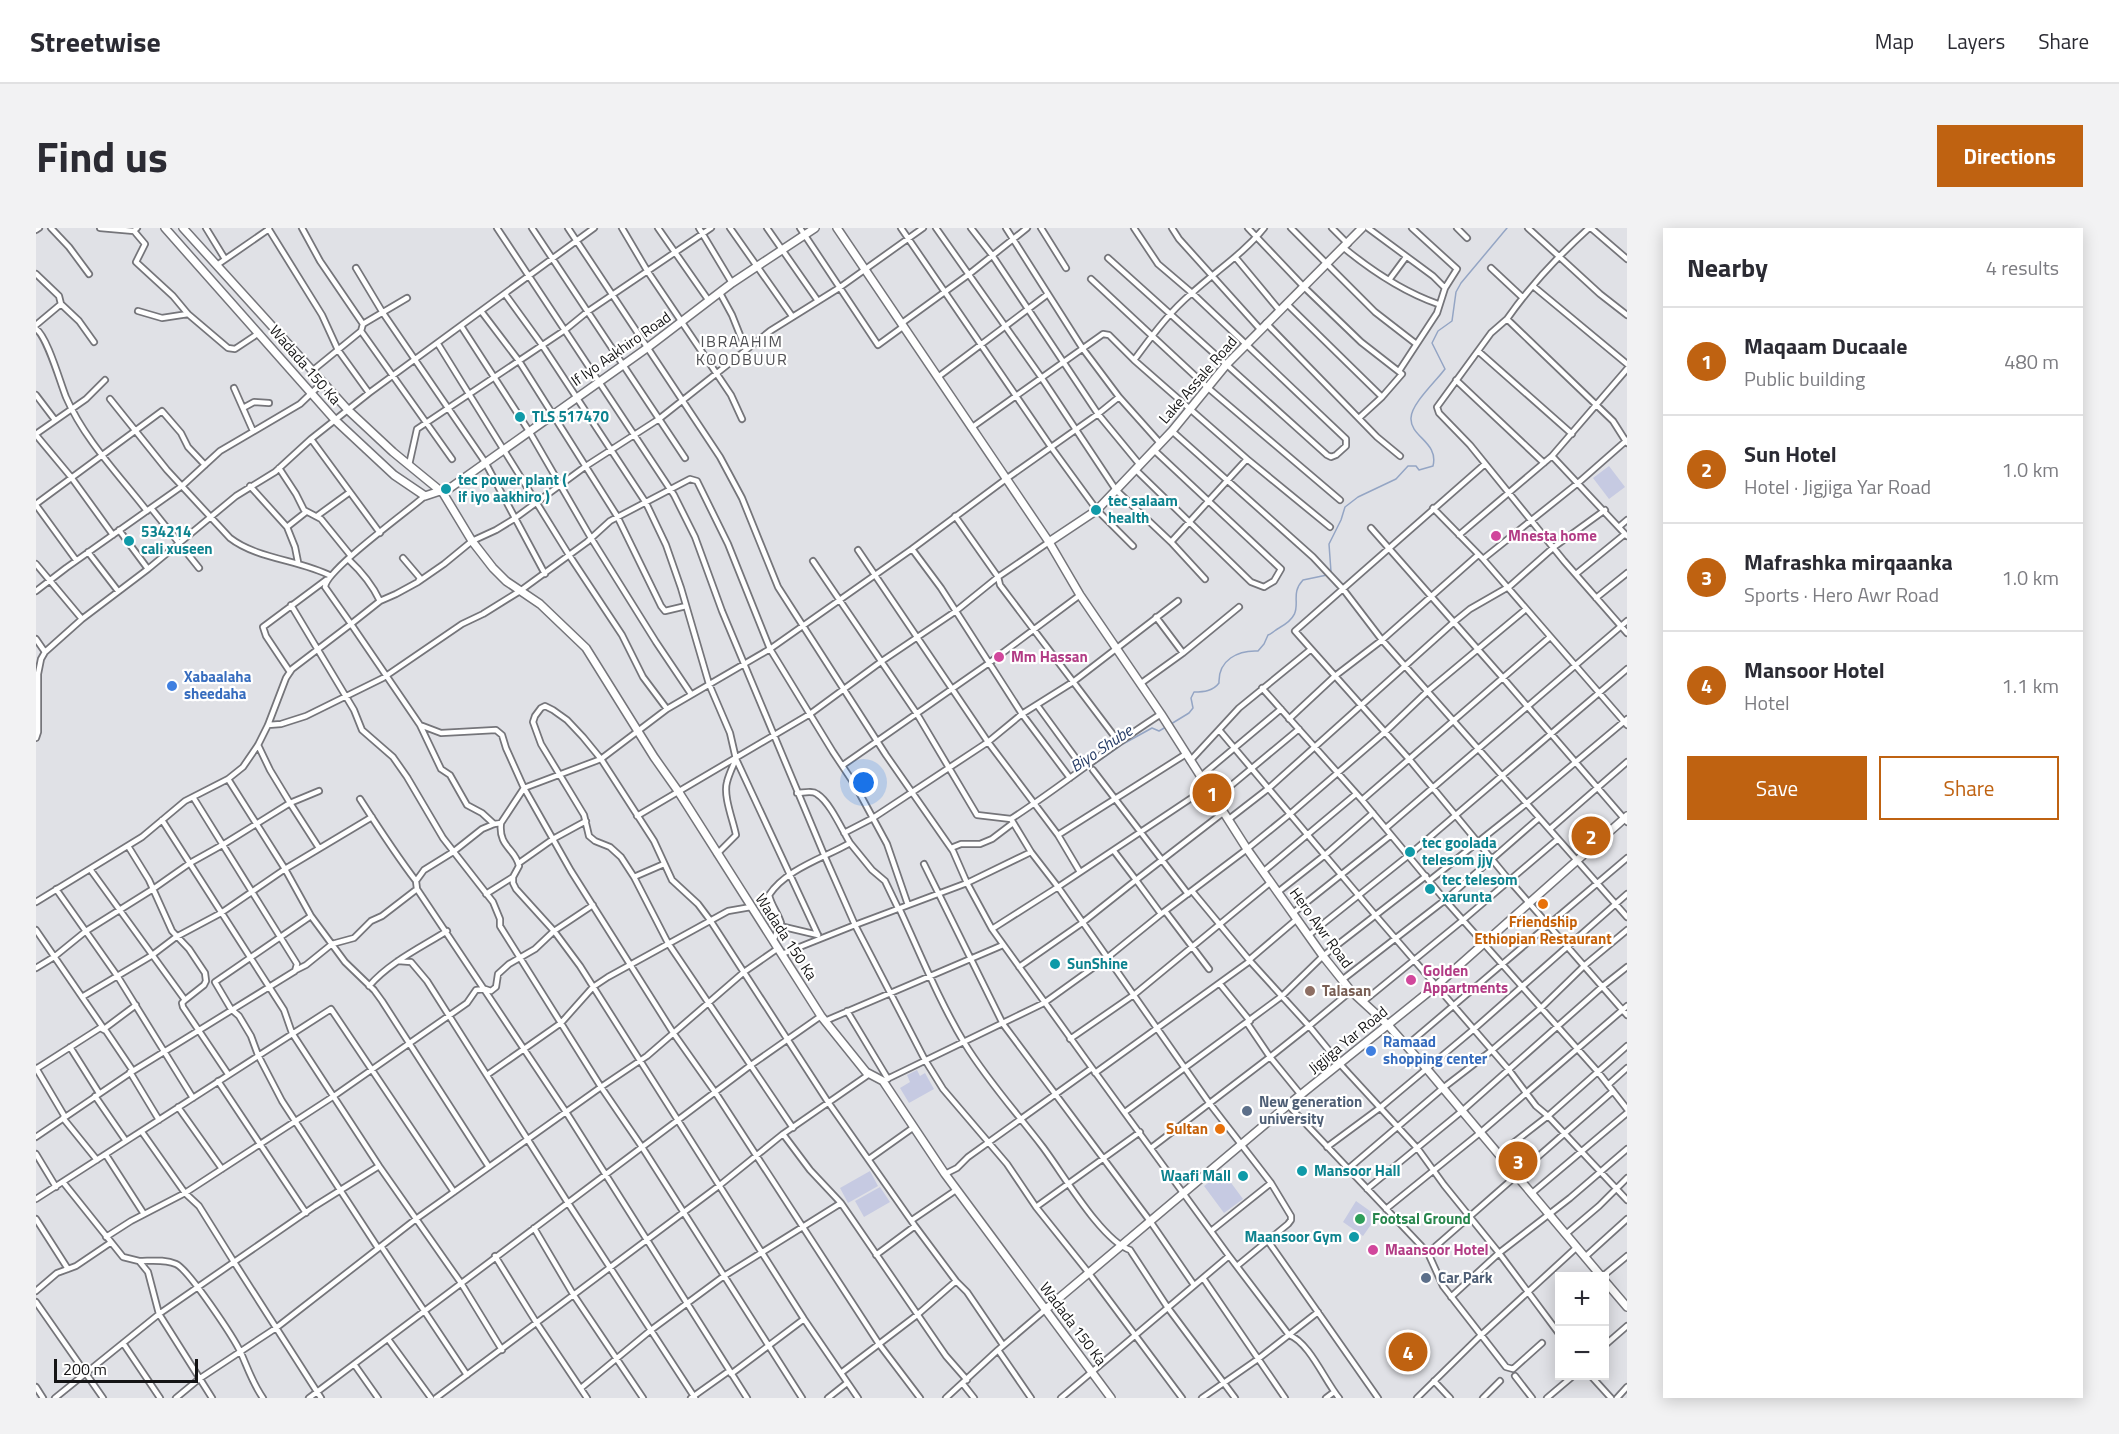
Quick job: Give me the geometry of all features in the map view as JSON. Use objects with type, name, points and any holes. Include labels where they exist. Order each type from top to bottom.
[{"type":"street","points":[[51,228],[89,274]]},
{"type":"street","points":[[100,228],[136,229],[145,244],[136,262],[173,296],[188,314],[231,349],[235,349],[259,333]]},
{"type":"street","name":"Wadada 150 Ka","points":[[165,228],[335,420],[394,475],[425,496]]},
{"type":"street","name":"Wadada 150 Ka","points":[[183,228],[348,410],[442,492],[472,541],[493,568],[520,591],[540,604],[586,648],[823,1018],[868,1075],[886,1080],[914,1128],[956,1190],[1111,1398]]},
{"type":"street","points":[[206,228],[225,260]]},
{"type":"street","points":[[217,265],[269,228],[322,315],[339,350],[369,393]]},
{"type":"street","points":[[302,228],[363,324]]},
{"type":"street","points":[[497,228],[669,488],[695,537],[722,611],[825,857],[889,993],[926,1060],[943,1089],[1022,1184],[1036,1207],[1088,1272],[1182,1398]]},
{"type":"street","points":[[532,228],[685,459]]},
{"type":"street","points":[[568,228],[720,457],[742,498],[778,587],[843,690],[951,848],[967,883],[1003,945],[1229,1256],[1289,1335],[1294,1337],[1307,1351],[1339,1398]]},
{"type":"street","points":[[36,738],[38,732],[38,664],[45,652],[82,619],[148,569],[236,496],[269,477],[310,439],[369,393],[594,228]]},
{"type":"street","points":[[622,228],[648,272],[731,395],[742,419]]},
{"type":"street","points":[[658,228],[709,301]]},
{"type":"street","points":[[699,228],[732,283]]},
{"type":"street","points":[[409,465],[417,429],[565,330],[587,312],[711,228]]},
{"type":"street","points":[[730,228],[792,316]]},
{"type":"street","points":[[767,228],[818,301]]},
{"type":"street","points":[[800,228],[878,345],[1027,228]]},
{"type":"street","name":"If Iyo Aakhiro Road","points":[[442,492],[647,348],[732,283],[815,228]]},
{"type":"street","name":"Hero Awr Road","points":[[837,228],[1049,542],[1080,595],[1161,714],[1247,849],[1323,956],[1351,991],[1364,1001],[1407,1046],[1598,1272]]},
{"type":"street","points":[[901,228],[1051,447],[1097,510],[1133,546]]},
{"type":"street","points":[[36,902],[147,834],[193,797],[228,779],[243,767],[268,725],[290,672],[318,648],[380,601],[418,582],[472,541],[514,519],[586,466],[659,419],[792,316],[839,288],[923,228]]},
{"type":"street","points":[[936,228],[1041,377],[1116,490],[1171,542],[1205,579]]},
{"type":"street","points":[[971,228],[992,255],[1098,414],[1138,468],[1251,582],[1264,587],[1274,581],[1281,569],[1154,450]]},
{"type":"street","points":[[1006,228],[1083,349],[1119,397],[1160,443]]},
{"type":"street","points":[[1041,228],[1066,268]]},
{"type":"street","points":[[1108,258],[1327,455],[1331,457],[1336,455],[1346,446],[1346,439],[1192,293],[1158,264],[1134,228]]},
{"type":"street","points":[[1172,228],[1179,239],[1213,276],[1400,456]]},
{"type":"street","points":[[1248,228],[1361,342],[1402,375],[1359,418]]},
{"type":"street","points":[[1134,360],[1170,314],[1236,258],[1264,228]]},
{"type":"street","points":[[1291,228],[1376,312],[1416,343]]},
{"type":"street","points":[[1332,228],[1369,269],[1420,297],[1438,304]]},
{"type":"street","name":"Lake Assale Road","points":[[1049,542],[1097,510],[1172,431],[1245,344],[1362,228]]},
{"type":"street","points":[[1368,228],[1433,276],[1445,288]]},
{"type":"street","points":[[1399,371],[1437,313],[1445,288],[1457,269],[1412,228]]},
{"type":"street","points":[[1457,228],[1467,238]]},
{"type":"street","points":[[1528,228],[1600,294],[1627,315]]},
{"type":"street","points":[[1627,259],[1590,228],[1559,255],[1522,297],[1507,320],[1491,333],[1437,407],[1439,413],[1470,445],[1627,633]]},
{"type":"street","points":[[1389,280],[1406,257]]},
{"type":"street","points":[[1236,258],[1280,310]]},
{"type":"street","points":[[357,268],[383,313],[485,462],[545,574]]},
{"type":"street","points":[[1491,268],[1522,297]]},
{"type":"street","points":[[36,274],[59,296],[61,304],[79,321],[94,342]]},
{"type":"street","points":[[1091,279],[1207,387],[1340,500]]},
{"type":"street","points":[[1533,286],[1627,364]]},
{"type":"street","points":[[720,293],[746,350]]},
{"type":"street","points":[[505,294],[542,345],[646,503],[666,545],[709,684],[730,733],[736,759],[821,936]]},
{"type":"street","points":[[938,377],[1048,294]]},
{"type":"street","points":[[311,371],[361,331],[363,324],[407,298]]},
{"type":"street","points":[[61,304],[36,327],[45,338],[71,409],[102,454],[200,568]]},
{"type":"street","points":[[1287,304],[1382,397]]},
{"type":"street","points":[[138,311],[162,318],[188,314]]},
{"type":"street","points":[[481,311],[519,361],[617,516],[654,594],[666,611],[686,606]]},
{"type":"street","points":[[1289,719],[1335,676],[1382,640],[1431,597],[1627,442],[1613,421],[1507,320]]},
{"type":"street","points":[[461,326],[529,431],[591,538],[656,642],[692,694]]},
{"type":"street","points":[[361,331],[452,459]]},
{"type":"street","points":[[971,428],[1041,377],[1106,334],[1190,410],[1330,527]]},
{"type":"street","points":[[438,344],[536,503],[622,635],[643,677],[667,709]]},
{"type":"street","points":[[1478,351],[1572,434]]},
{"type":"street","points":[[1459,535],[1552,456],[1627,369]]},
{"type":"street","points":[[105,380],[86,399],[36,435],[71,477],[113,535]]},
{"type":"street","points":[[1456,380],[1544,463]]},
{"type":"street","points":[[36,591],[76,560],[182,486],[220,451],[300,404],[322,382]]},
{"type":"street","points":[[234,388],[253,431]]},
{"type":"street","points":[[36,395],[55,420]]},
{"type":"street","points":[[519,863],[504,844],[500,830],[501,823],[510,813],[524,788],[601,759],[667,709],[770,649],[912,549],[1119,397]]},
{"type":"street","points":[[110,399],[182,486],[241,546],[298,562],[329,578]]},
{"type":"street","points":[[243,408],[254,402],[269,403]]},
{"type":"street","points":[[76,560],[36,505],[102,454],[162,411],[181,433],[188,447],[205,465]]},
{"type":"street","points":[[1172,431],[1313,557],[1332,577],[1382,640],[1429,690],[1478,749],[1627,917]]},
{"type":"street","points":[[310,439],[380,533]]},
{"type":"street","points":[[1552,456],[1626,535],[1576,574]]},
{"type":"street","points":[[1171,542],[1247,459]]},
{"type":"street","points":[[1485,464],[1295,630],[1296,634],[1409,759],[1547,925],[1625,1008],[1627,1015]]},
{"type":"street","points":[[279,468],[306,512],[317,516],[369,581],[380,601]]},
{"type":"street","points":[[268,725],[281,724],[306,716],[387,676],[462,624],[483,614],[545,574],[617,516],[690,479],[697,481],[728,544],[770,649],[843,765],[887,844],[908,905]]},
{"type":"street","points":[[250,486],[287,527],[298,562]]},
{"type":"street","points":[[317,516],[350,492]]},
{"type":"street","points":[[290,672],[262,630],[265,623],[329,578],[425,496],[442,492]]},
{"type":"street","points":[[1125,1112],[1282,996],[1323,956],[1477,842],[1626,722],[1507,586],[1433,508]]},
{"type":"street","points":[[1229,819],[1315,748],[1454,622],[1507,586],[1554,547],[1605,510]]},
{"type":"street","points":[[287,527],[306,512]]},
{"type":"street","points":[[955,516],[998,577],[1000,585],[1118,741]]},
{"type":"street","points":[[1620,526],[1627,520]]},
{"type":"street","points":[[1371,528],[1626,819]]},
{"type":"street","points":[[119,530],[148,569]]},
{"type":"street","points":[[637,816],[810,714],[1049,542]]},
{"type":"street","points":[[912,549],[956,611],[1022,714],[1070,778]]},
{"type":"street","points":[[858,550],[988,742],[1058,835],[1080,872]]},
{"type":"street","points":[[88,552],[118,591]]},
{"type":"street","points":[[403,558],[420,578],[418,582]]},
{"type":"street","points":[[813,561],[918,714],[977,815],[1012,821],[1031,852],[1135,994],[1185,1069],[1270,1183],[1291,1220],[1237,1266]]},
{"type":"street","points":[[36,564],[82,619]]},
{"type":"street","points":[[1596,598],[1627,573]]},
{"type":"street","points":[[329,578],[325,587],[420,725],[441,769],[450,775],[467,805],[482,813],[494,824]]},
{"type":"street","points":[[843,765],[953,689],[1080,595]]},
{"type":"street","points":[[844,833],[873,818],[988,742],[1022,714],[1073,682],[1178,601]]},
{"type":"street","points":[[291,605],[357,716],[362,730],[398,764],[453,852],[493,902],[500,919],[500,926],[802,1398]]},
{"type":"street","points":[[1140,684],[1183,653],[1239,607]]},
{"type":"street","points":[[846,1011],[886,1080],[1044,1003],[1108,957],[1290,814],[1385,732],[1429,690],[1526,609]]},
{"type":"street","points":[[1156,617],[1183,653]]},
{"type":"street","points":[[1386,828],[1627,621]]},
{"type":"street","points":[[1362,800],[1550,637]]},
{"type":"street","points":[[36,639],[45,652]]},
{"type":"street","points":[[1058,835],[1188,758],[1220,731],[1229,719],[1262,688],[1310,650]]},
{"type":"street","points":[[1309,934],[1551,736],[1627,669]]},
{"type":"street","points":[[1262,688],[1362,800],[1445,900],[1598,1072],[1627,1109]]},
{"type":"street","points":[[1037,705],[1083,768]]},
{"type":"street","points":[[793,1128],[668,943],[634,877],[616,851],[589,836],[581,809],[541,744],[533,722],[535,716],[545,706],[567,720],[601,759],[654,841],[672,880],[698,904],[710,920],[828,1102],[915,1226],[956,1281],[967,1292],[1003,1345]]},
{"type":"street","points":[[1201,776],[1281,709]]},
{"type":"street","points":[[951,848],[961,844],[980,844],[992,839],[1035,803],[1118,741],[1161,714]]},
{"type":"street","points":[[420,725],[441,733],[496,730],[502,735],[524,788],[553,839],[674,1034],[715,1092],[879,1344],[920,1398]]},
{"type":"street","points":[[1216,798],[1299,729]]},
{"type":"street","points":[[1220,731],[1509,1070],[1536,1106],[1627,1200]]},
{"type":"street","points":[[258,745],[270,770],[319,848]]},
{"type":"street","points":[[717,854],[736,835],[726,798],[726,784],[736,759]]},
{"type":"street","points":[[1550,829],[1627,762]]},
{"type":"street","points":[[1093,770],[1162,860],[1340,1064],[1418,1149],[1556,1326]]},
{"type":"street","points":[[228,779],[285,869],[311,916],[354,972],[382,1000],[489,1167]]},
{"type":"street","points":[[992,928],[1114,851],[1208,787]]},
{"type":"street","points":[[36,968],[54,957],[86,931],[153,889],[190,862],[290,803],[319,791]]},
{"type":"street","points":[[797,793],[817,794],[829,808],[850,843],[872,870],[885,881],[930,975],[978,1065],[1022,1119],[1091,1214],[1120,1247],[1130,1250],[1168,1308],[1235,1398]]},
{"type":"street","points":[[1263,871],[1356,794]]},
{"type":"street","points":[[193,797],[297,964],[296,970]]},
{"type":"street","points":[[360,799],[390,843],[395,855],[416,881],[417,890],[447,931],[607,1174],[747,1398]]},
{"type":"street","points":[[1019,967],[1082,923],[1224,812]]},
{"type":"street","points":[[1278,892],[1373,813]]},
{"type":"street","points":[[82,997],[118,977],[176,937],[221,913],[285,869],[372,817]]},
{"type":"street","points":[[1342,980],[1445,900],[1539,818]]},
{"type":"street","name":"Jigjiga Yar Road","points":[[946,1398],[1003,1345],[1088,1272],[1288,1105],[1436,986],[1626,819]]},
{"type":"street","points":[[162,820],[270,987],[284,1010],[292,1033],[379,1166],[461,1283],[502,1350]]},
{"type":"street","points":[[586,821],[553,839],[519,863],[513,883],[554,932],[593,987],[763,1251],[804,1319],[858,1398]]},
{"type":"street","points":[[416,881],[424,870],[453,852],[482,829],[501,823]]},
{"type":"street","points":[[945,1174],[957,1168],[962,1162],[1056,1095],[1220,984],[1250,961],[1342,874],[1391,835]]},
{"type":"street","points":[[1364,1001],[1558,839]]},
{"type":"street","points":[[773,942],[780,926],[778,913],[769,895],[775,886],[790,875],[850,843]]},
{"type":"street","points":[[128,846],[153,889],[176,937],[198,960],[205,973],[206,981],[199,990],[184,1000]]},
{"type":"street","points":[[1114,851],[1209,969]]},
{"type":"street","points":[[176,1398],[199,1379],[276,1328],[416,1219],[639,1061],[674,1034],[744,972],[780,952],[967,883],[1031,852]]},
{"type":"street","points":[[1407,1046],[1452,1005],[1627,858]]},
{"type":"street","points":[[634,877],[664,864]]},
{"type":"street","points":[[924,864],[1003,1024],[1150,1221],[1194,1285]]},
{"type":"street","points":[[90,868],[184,1000],[183,1006],[228,1074]]},
{"type":"street","points":[[486,894],[513,877]]},
{"type":"street","points":[[1070,1039],[1135,994],[1271,882]]},
{"type":"street","points":[[56,889],[118,977],[193,1098]]},
{"type":"street","points":[[36,1137],[131,1072],[306,965],[332,944],[354,938],[371,921],[382,916],[417,890]]},
{"type":"street","points":[[1327,1146],[1381,1107],[1474,1029],[1627,894]]},
{"type":"street","points":[[106,1237],[184,1193],[334,1096],[467,1003],[476,990],[491,991],[496,987],[498,974],[535,949],[593,904]]},
{"type":"street","points":[[487,1076],[561,1023],[593,987],[608,977],[729,910],[751,907]]},
{"type":"street","points":[[311,916],[214,982],[231,1010],[239,1016],[251,1036],[258,1055],[282,1101],[340,1191],[467,1375]]},
{"type":"street","points":[[780,926],[821,936]]},
{"type":"street","points":[[36,930],[104,1029],[159,1120]]},
{"type":"street","points":[[1348,1169],[1443,1088],[1491,1051],[1627,930]]},
{"type":"street","points":[[369,986],[380,974],[398,961],[447,931]]},
{"type":"street","points":[[309,1398],[495,1256],[787,1040],[823,1018],[846,1011],[1003,945]]},
{"type":"street","points":[[398,961],[411,962],[417,968],[693,1397],[804,1319]]},
{"type":"street","points":[[1367,1189],[1418,1149],[1627,967]]},
{"type":"street","points":[[1220,984],[1270,1057],[1301,1095]]},
{"type":"street","points":[[1151,1148],[1270,1057],[1351,991]]},
{"type":"street","points":[[97,1160],[64,1118],[36,1068],[96,1031],[104,1029],[136,1005]]},
{"type":"street","points":[[1386,1209],[1434,1171],[1625,1008]]},
{"type":"street","points":[[36,1199],[331,1009],[454,1192]]},
{"type":"street","points":[[1499,1154],[1548,1116],[1627,1046]]},
{"type":"street","points":[[70,1047],[126,1141]]},
{"type":"street","points":[[1608,1085],[1627,1068]]},
{"type":"street","points":[[436,1398],[502,1350],[573,1293],[684,1213],[783,1134],[868,1075]]},
{"type":"street","points":[[218,1081],[306,1213]]},
{"type":"street","points":[[1428,1253],[1613,1091]]},
{"type":"street","points":[[1288,1105],[1428,1253],[1439,1279],[1451,1297],[1506,1367],[1510,1370],[1542,1343]]},
{"type":"street","points":[[178,1107],[222,1169]]},
{"type":"street","points":[[1532,1194],[1627,1113]]},
{"type":"street","points":[[869,1159],[914,1128]]},
{"type":"street","points":[[142,1132],[184,1193],[199,1206],[321,1398]]},
{"type":"street","points":[[1036,1207],[1140,1132]]},
{"type":"street","points":[[783,1134],[810,1170],[841,1203],[974,1398]]},
{"type":"street","points":[[1451,1297],[1498,1254],[1570,1198],[1627,1149]]},
{"type":"street","points":[[36,1154],[56,1187]]},
{"type":"street","points":[[106,1155],[144,1214]]},
{"type":"street","points":[[54,1398],[197,1286],[379,1166]]},
{"type":"street","points":[[1566,1234],[1627,1178]]},
{"type":"street","points":[[63,1182],[123,1257],[139,1261],[175,1264],[184,1270],[240,1351],[256,1389],[264,1398]]},
{"type":"street","points":[[1211,1231],[1270,1183]]},
{"type":"street","points":[[912,1220],[956,1190]]},
{"type":"street","points":[[581,1388],[651,1330],[724,1276],[841,1203]]},
{"type":"street","points":[[36,1219],[68,1269]]},
{"type":"street","points":[[1585,1257],[1627,1219]]},
{"type":"street","points":[[876,1255],[915,1226]]},
{"type":"street","points":[[534,1228],[573,1293],[643,1398]]},
{"type":"street","points":[[1268,1241],[1378,1398]]},
{"type":"street","points":[[36,1291],[57,1273],[76,1266],[110,1243]]},
{"type":"street","points":[[1417,1398],[1480,1336],[1577,1247]]},
{"type":"street","points":[[495,1256],[587,1398]]},
{"type":"street","points":[[1060,1398],[1229,1256]]},
{"type":"street","points":[[1609,1274],[1627,1256]]},
{"type":"street","points":[[139,1261],[148,1272],[159,1314],[212,1398]]},
{"type":"street","points":[[1203,1278],[1285,1398]]},
{"type":"street","points":[[841,1373],[917,1315],[956,1281]]},
{"type":"street","name":"Hero Awr Road","points":[[1609,1285],[1627,1307]]},
{"type":"street","points":[[1620,1299],[1627,1293]]},
{"type":"street","points":[[36,1302],[102,1398]]},
{"type":"street","points":[[1202,1398],[1258,1359],[1318,1312]]},
{"type":"street","points":[[1609,1342],[1627,1326]]},
{"type":"street","points":[[388,1338],[431,1398]]},
{"type":"street","points":[[123,1343],[160,1398]]},
{"type":"street","points":[[998,1350],[1031,1398]]},
{"type":"street","points":[[354,1364],[378,1398]]},
{"type":"street","points":[[1515,1376],[1532,1398]]},
{"type":"street","points":[[1548,1398],[1568,1380]]},
{"type":"street","points":[[1595,1380],[1611,1398]]},
{"type":"street","points":[[1434,1381],[1450,1398]]},
{"type":"street","points":[[1483,1398],[1500,1381]]},
{"type":"street","points":[[828,1398],[847,1383]]},
{"type":"street","points":[[36,1387],[43,1398]]},
{"type":"street","points":[[1619,1397],[1627,1387]]},
{"type":"street","points":[[1326,1398],[1334,1392]]},
{"type":"shaded area","points":[[1609,466],[1625,487],[1609,499],[1593,478]]},
{"type":"shaded area","points":[[917,1070],[920,1076],[925,1073],[934,1089],[909,1103],[900,1088],[910,1082],[907,1075]]},
{"type":"shaded area","points":[[870,1171],[878,1186],[848,1203],[840,1188]]},
{"type":"shaded area","points":[[1223,1172],[1243,1199],[1224,1213],[1204,1186]]},
{"type":"shaded area","points":[[880,1187],[890,1202],[864,1217],[855,1201]]},
{"type":"shaded area","name":"Footsal Ground","points":[[1356,1201],[1377,1216],[1363,1236],[1343,1222]]},
{"type":"waterway","name":"Biyo Shube","points":[[1331,572],[1329,544],[1345,507],[1358,497],[1396,479],[1408,466],[1416,466],[1419,470],[1433,466],[1432,451],[1415,430],[1411,418],[1415,406],[1445,369],[1432,343],[1438,331],[1452,321],[1456,292],[1461,283],[1507,228]]},
{"type":"waterway","name":"Biyo Shube","points":[[1171,724],[1193,708],[1191,698],[1194,692],[1217,686],[1222,668],[1231,658],[1243,652],[1258,651],[1268,635],[1288,622],[1296,610],[1296,593],[1303,580],[1327,575]]},
{"type":"waterway","name":"Biyo Shube","points":[[1049,796],[1123,744],[1152,728],[1159,731],[1166,727]]},
{"type":"place","name":"TLS 517470","points":[[520,417]]},
{"type":"place","name":"tec power plant ( if iyo aakhiro )","points":[[446,489]]},
{"type":"place","name":"tec salaam health","points":[[1096,510]]},
{"type":"place","name":"Mnesta home","points":[[1496,536]]},
{"type":"place","name":"534214 cali xuseen","points":[[129,541]]},
{"type":"place","name":"Mm Hassan","points":[[999,657]]},
{"type":"place","name":"Xabaalaha sheedaha","points":[[172,686]]},
{"type":"place","name":"Maqaam Ducaale","points":[[1212,793]]},
{"type":"place","name":"Sun Hotel","points":[[1591,836]]},
{"type":"place","name":"tec goolada telesom jjy","points":[[1410,852]]},
{"type":"place","name":"tec telesom xarunta","points":[[1430,889]]},
{"type":"place","name":"Friendship Ethiopian Restaurant","points":[[1543,904]]},
{"type":"place","name":"SunShine","points":[[1055,964]]},
{"type":"place","name":"Golden Appartments","points":[[1411,980]]},
{"type":"place","name":"Talasan","points":[[1310,991]]},
{"type":"place","name":"Ramaad shopping center","points":[[1371,1051]]},
{"type":"place","name":"New generation university","points":[[1247,1111]]},
{"type":"place","name":"Sultan","points":[[1220,1129]]},
{"type":"place","name":"Mafrashka mirqaanka","points":[[1518,1161]]},
{"type":"place","name":"Mansoor Hall","points":[[1302,1171]]},
{"type":"place","name":"Waafi Mall","points":[[1243,1176]]},
{"type":"place","name":"Footsal Ground","points":[[1360,1219]]},
{"type":"place","name":"Maansoor Gym","points":[[1354,1237]]},
{"type":"place","name":"Maansoor Hotel","points":[[1373,1250]]},
{"type":"place","name":"Car Park","points":[[1426,1278]]},
{"type":"place","name":"Mansoor Hotel","points":[[1408,1352]]},
{"type":"district","name":"IBRAAHIM KOODBUUR","points":[[742,350]]}]
